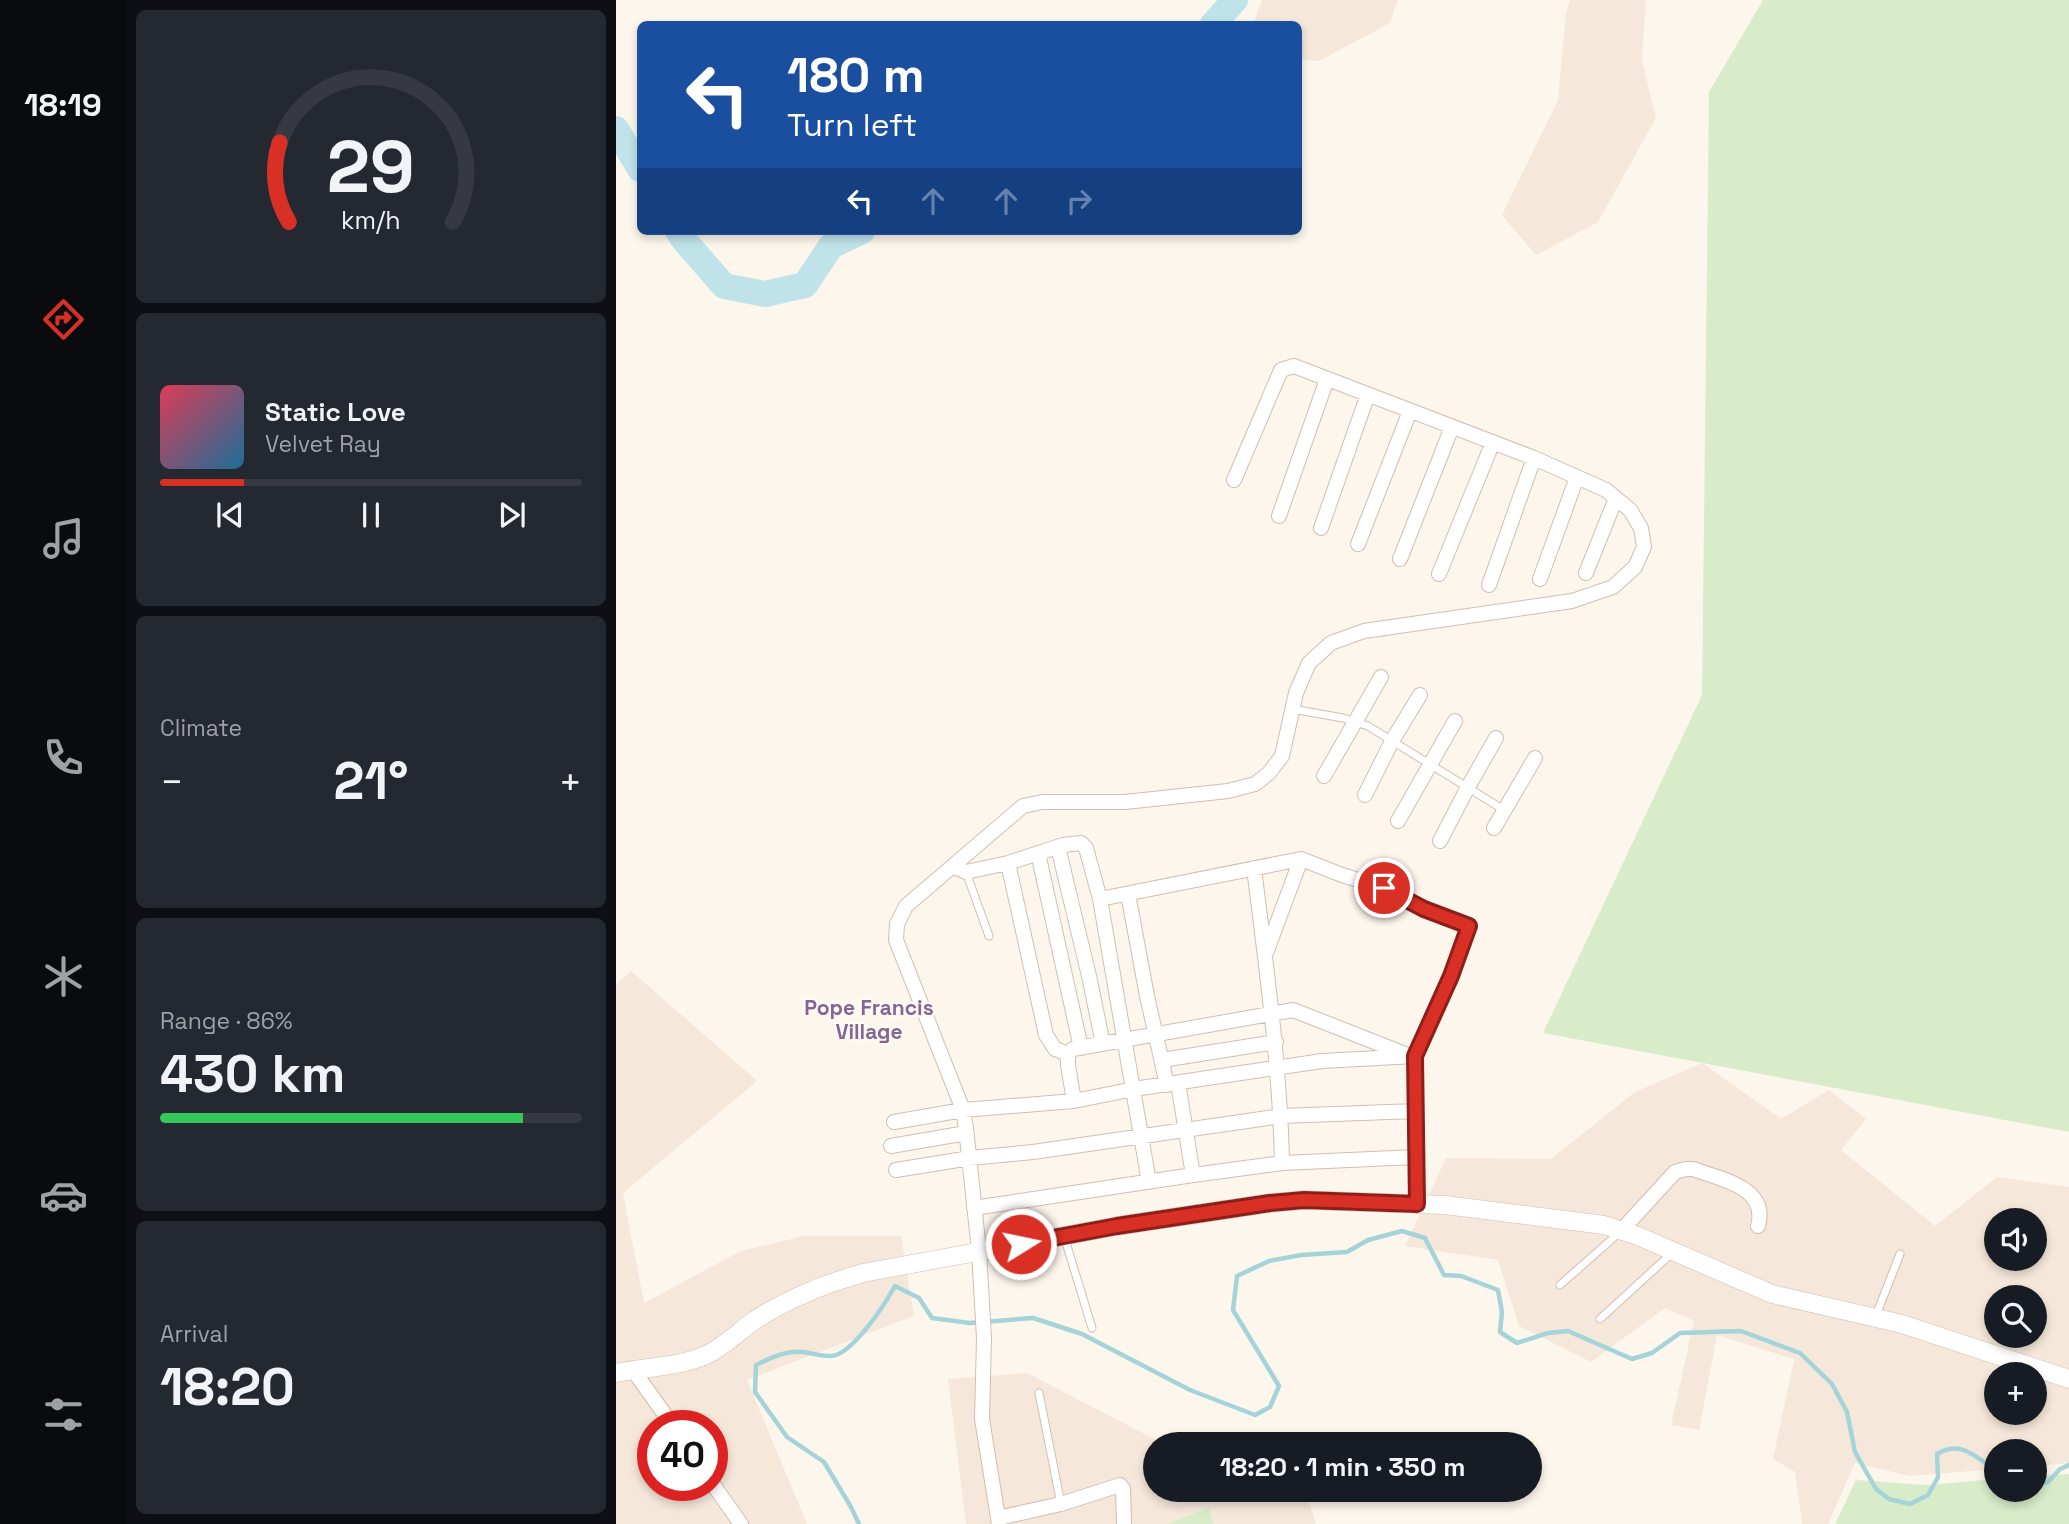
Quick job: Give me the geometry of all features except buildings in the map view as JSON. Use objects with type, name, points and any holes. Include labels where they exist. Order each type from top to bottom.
[{"type":"street","points":[[1124,1524],[1123,1489],[1120,1485],[998,1521],[982,1419],[984,1338],[979,1251],[963,1110],[896,940],[897,924],[906,906],[959,869],[1023,806],[1042,802],[1125,802],[1228,791],[1255,784],[1269,773],[1282,755],[1296,693],[1308,663],[1331,643],[1364,631],[1572,601],[1613,587],[1635,566],[1644,547],[1641,528],[1630,510],[1606,490],[1534,458],[1294,366],[1281,370],[1234,480]]},
{"type":"street","points":[[1279,516],[1327,379]]},
{"type":"street","points":[[1321,528],[1367,394]]},
{"type":"street","points":[[1359,544],[1410,411]]},
{"type":"street","points":[[1400,559],[1452,427]]},
{"type":"street","points":[[1439,575],[1493,442]]},
{"type":"street","points":[[1489,585],[1534,458]]},
{"type":"street","points":[[1540,579],[1577,477]]},
{"type":"street","points":[[1587,573],[1616,498]]},
{"type":"street","points":[[1324,776],[1381,677]]},
{"type":"street","points":[[1365,795],[1392,741],[1420,695]]},
{"type":"street","points":[[1398,821],[1455,721]]},
{"type":"street","points":[[1440,841],[1496,738]]},
{"type":"street","points":[[1494,828],[1535,758]]},
{"type":"street","points":[[959,869],[1007,863],[1058,847],[1081,843],[1086,848],[1100,900],[1149,1182]]},
{"type":"street","points":[[1058,847],[1103,1044]]},
{"type":"street","points":[[1038,853],[1075,1051],[1068,1065],[1074,1101]]},
{"type":"street","points":[[1100,900],[1301,859],[1384,888],[1424,909],[1469,926],[1451,976],[1413,1056],[1417,1204]]},
{"type":"street","points":[[1264,956],[1301,859]]},
{"type":"street","points":[[1007,863],[1046,1035],[1055,1049],[1075,1051],[1125,1039],[1156,1036],[1293,1010],[1413,1056]]},
{"type":"street","points":[[1254,867],[1276,1042],[1282,1164]]},
{"type":"street","points":[[1128,894],[1156,1036],[1185,1129],[1193,1175]]},
{"type":"street","points":[[1162,1060],[1276,1042]]},
{"type":"street","points":[[894,1122],[963,1110],[1074,1101],[1278,1066],[1413,1056]]},
{"type":"street","points":[[896,1170],[1281,1116],[1416,1111]]},
{"type":"street","points":[[891,1146],[966,1133]]},
{"type":"street","points":[[974,1208],[1282,1164],[1416,1157]]},
{"type":"street","points":[[1622,1231],[1675,1172],[1686,1169],[1693,1169],[1747,1190],[1759,1208],[1758,1226]]},
{"type":"street","points":[[624,1371],[665,1365],[707,1354],[789,1299],[824,1284],[863,1273],[1117,1226],[1293,1201],[1445,1205],[1604,1225],[1772,1294],[1902,1324],[2069,1380]]},
{"type":"street","points":[[624,1371],[659,1410]]},
{"type":"street","points":[[725,1501],[741,1524]]},
{"type":"lane","points":[[1292,709],[1368,726],[1505,810]]},
{"type":"lane","points":[[959,869],[989,936]]},
{"type":"lane","points":[[1560,1285],[1622,1231]]},
{"type":"lane","points":[[1064,1236],[1092,1328]]},
{"type":"lane","points":[[1601,1319],[1674,1252]]},
{"type":"lane","points":[[1875,1318],[1900,1254]]},
{"type":"lane","points":[[1040,1393],[1061,1504]]},
{"type":"shaded area","points":[[1262,0],[1398,0],[1390,23],[1319,61],[1302,60],[1302,21],[1254,21]]},
{"type":"shaded area","points":[[1570,0],[1646,0],[1642,60],[1656,118],[1598,222],[1536,255],[1502,215],[1558,100],[1566,12]]},
{"type":"shaded area","points":[[631,971],[757,1081],[623,1193],[644,1303],[741,1251],[803,1236],[901,1236],[914,1316],[747,1380],[807,1524],[616,1524],[616,984]]},
{"type":"shaded area","points":[[1702,1063],[1781,1119],[1829,1090],[1866,1119],[1841,1150],[1935,1226],[1997,1177],[2069,1187],[2069,1463],[2047,1465],[2047,1439],[1984,1439],[1984,1470],[1910,1476],[1855,1463],[1828,1524],[1802,1524],[1795,1472],[1773,1459],[1794,1359],[1717,1335],[1699,1430],[1671,1425],[1694,1321],[1665,1308],[1591,1362],[1519,1326],[1498,1260],[1405,1246],[1446,1158],[1551,1159],[1635,1092]]},
{"type":"shaded area","points":[[1027,1373],[1143,1433],[1143,1502],[1309,1502],[1316,1524],[966,1524],[948,1379]]},
{"type":"green space","points":[[1763,0],[2069,0],[2069,1132],[1543,1033],[1702,695],[1709,92]]},
{"type":"green space","points":[[2069,1474],[2069,1524],[1835,1524],[1856,1480],[1926,1485],[1984,1480],[1984,1502],[2047,1502],[2047,1475]]},
{"type":"green space","points":[[1209,1508],[1214,1524],[1167,1524]]},
{"type":"waterway","points":[[1216,21],[1235,0]]},
{"type":"waterway","points":[[616,129],[637,164]]},
{"type":"waterway","points":[[681,235],[724,286],[765,294],[805,285],[831,246],[854,235]]},
{"type":"waterway","points":[[859,1524],[824,1462],[787,1437],[755,1392],[756,1365],[791,1352],[830,1356],[838,1354],[848,1348],[867,1328],[895,1286],[919,1298],[932,1318],[970,1323],[1033,1318],[1082,1334],[1190,1390],[1255,1415],[1270,1407],[1279,1386],[1233,1310],[1237,1276],[1269,1261],[1301,1255],[1347,1252],[1368,1240],[1402,1231],[1425,1238],[1444,1275],[1461,1276],[1498,1290],[1502,1312],[1500,1332],[1517,1343],[1548,1333],[1568,1331],[1632,1359],[1652,1353],[1680,1333],[1741,1331],[1800,1353],[1832,1384],[1847,1412],[1855,1452],[1876,1489],[1889,1499],[1910,1504],[1928,1495],[1938,1477],[1937,1454],[1946,1450],[1961,1449],[1984,1462]]},
{"type":"waterway","points":[[2047,1482],[2060,1469],[2069,1465]]},
{"type":"district","name":"Pope Francis Village","points":[[869,1019]]},
{"type":"route","points":[[1021,1244],[1117,1226],[1270,1203],[1304,1200],[1417,1204],[1415,1056],[1451,976],[1469,926],[1424,909],[1384,888]]}]
